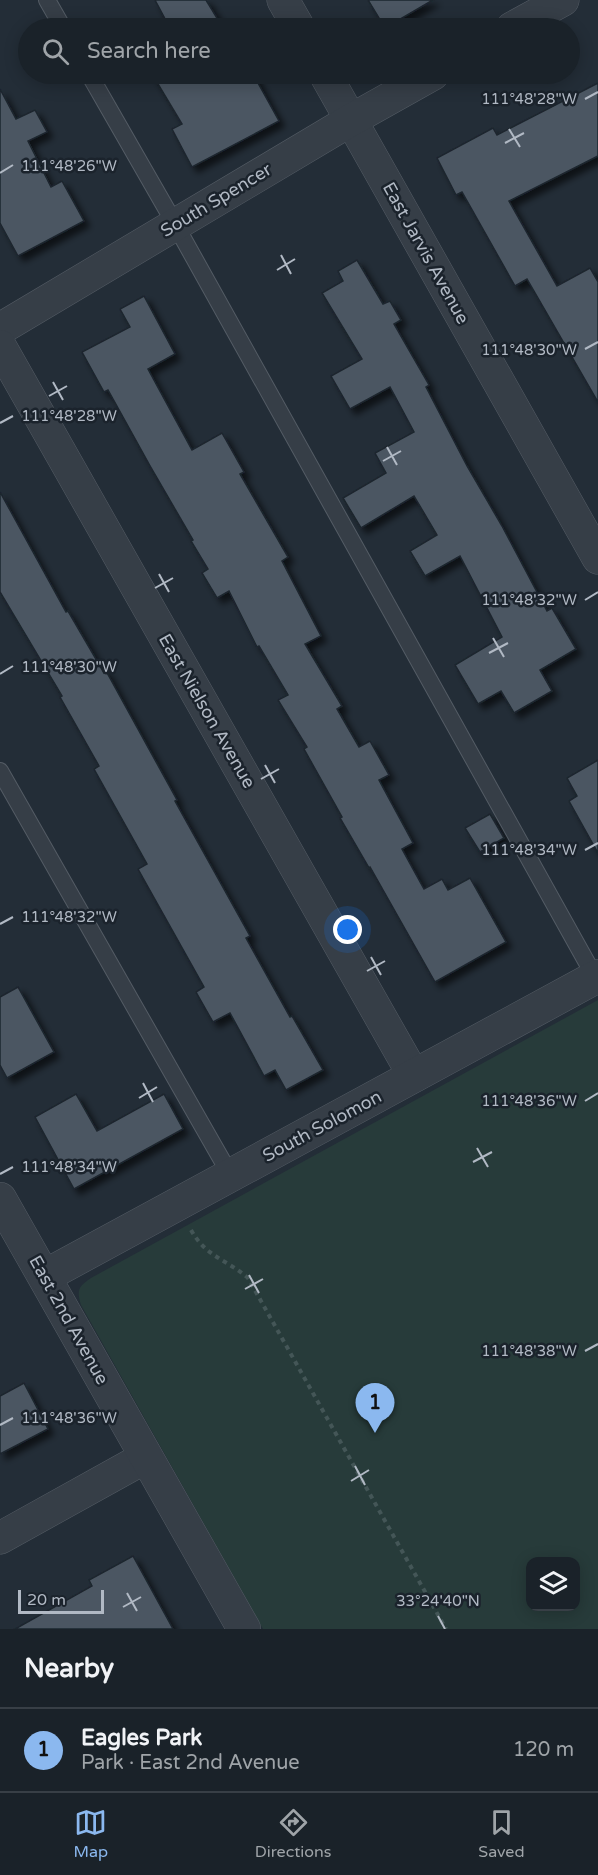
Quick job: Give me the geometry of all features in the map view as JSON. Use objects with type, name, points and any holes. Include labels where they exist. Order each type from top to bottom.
[{"type":"street","points":[[283,0],[293,18]]},
{"type":"street","points":[[530,18],[562,0]]},
{"type":"street","name":"East Jarvis Avenue","points":[[331,84],[598,558]]},
{"type":"street","name":"South Spencer","points":[[0,329],[415,84]]},
{"type":"street","name":"East Nielson Avenue","points":[[0,346],[414,1076]]},
{"type":"street","name":"South Solomon","points":[[45,1276],[596,977]]},
{"type":"street","name":"East 2nd Avenue","points":[[0,1199],[244,1629]]},
{"type":"street","points":[[0,1538],[146,1457]]},
{"type":"lane","points":[[46,0],[57,18]]},
{"type":"lane","points":[[95,84],[596,977]]},
{"type":"lane","points":[[0,771],[231,1176]]},
{"type":"path","points":[[176,1205],[197,1242],[217,1259],[234,1266],[248,1278],[446,1629]]},
{"type":"green space","points":[[598,1000],[598,1629],[263,1629],[81,1305],[79,1296],[84,1283]]},
{"type":"building","points":[[155,0],[206,0],[217,18],[165,18]]},
{"type":"building","points":[[368,0],[433,0],[402,18],[379,18]]},
{"type":"building","points":[[598,83],[598,156],[509,201],[557,286],[590,268],[598,282],[598,402],[527,279],[515,286],[462,192],[456,195],[437,158],[493,128],[497,135]]},
{"type":"building","points":[[158,84],[259,84],[279,121],[192,167],[172,129],[182,124]]},
{"type":"building","points":[[0,89],[16,119],[35,110],[47,132],[28,141],[51,187],[62,181],[84,221],[18,256],[0,223]]},
{"type":"building","points":[[357,260],[383,304],[390,301],[401,320],[394,324],[429,385],[426,387],[467,466],[547,611],[552,608],[576,649],[540,670],[552,691],[514,713],[501,691],[478,704],[455,665],[502,637],[460,556],[425,576],[410,551],[437,535],[414,496],[361,528],[343,498],[386,473],[375,453],[414,432],[390,387],[350,409],[331,376],[362,359],[322,293],[343,281],[338,271]]},
{"type":"building","points":[[144,296],[175,354],[148,369],[192,450],[222,433],[244,472],[240,474],[288,557],[282,561],[321,636],[305,644],[342,706],[337,709],[359,747],[370,741],[389,775],[379,780],[413,843],[402,849],[424,889],[442,879],[448,890],[470,878],[506,942],[435,982],[340,818],[342,817],[304,749],[307,747],[278,700],[288,695],[259,646],[257,647],[229,591],[217,598],[202,573],[208,569],[191,541],[193,540],[108,390],[104,392],[82,352],[130,327],[120,309]]},
{"type":"building","points":[[0,492],[66,612],[68,611],[104,673],[106,671],[250,936],[246,938],[323,1070],[286,1090],[275,1070],[264,1076],[230,1013],[213,1022],[196,992],[204,987],[138,869],[147,864],[94,769],[99,766],[60,697],[62,696],[0,592]]},
{"type":"building","points":[[598,760],[598,853],[569,801],[577,796],[567,778]]},
{"type":"building","points":[[490,814],[504,838],[480,852],[465,828]]},
{"type":"building","points":[[18,987],[54,1052],[7,1078],[0,1065],[0,997]]},
{"type":"building","points":[[76,1094],[97,1131],[164,1094],[183,1129],[74,1189],[35,1117]]},
{"type":"building","points":[[24,1383],[48,1429],[0,1454],[0,1396]]},
{"type":"building","points":[[133,1556],[173,1629],[15,1629],[92,1586],[89,1580]]},
{"type":"place","name":"Eagles Park","points":[[375,1433]]}]
